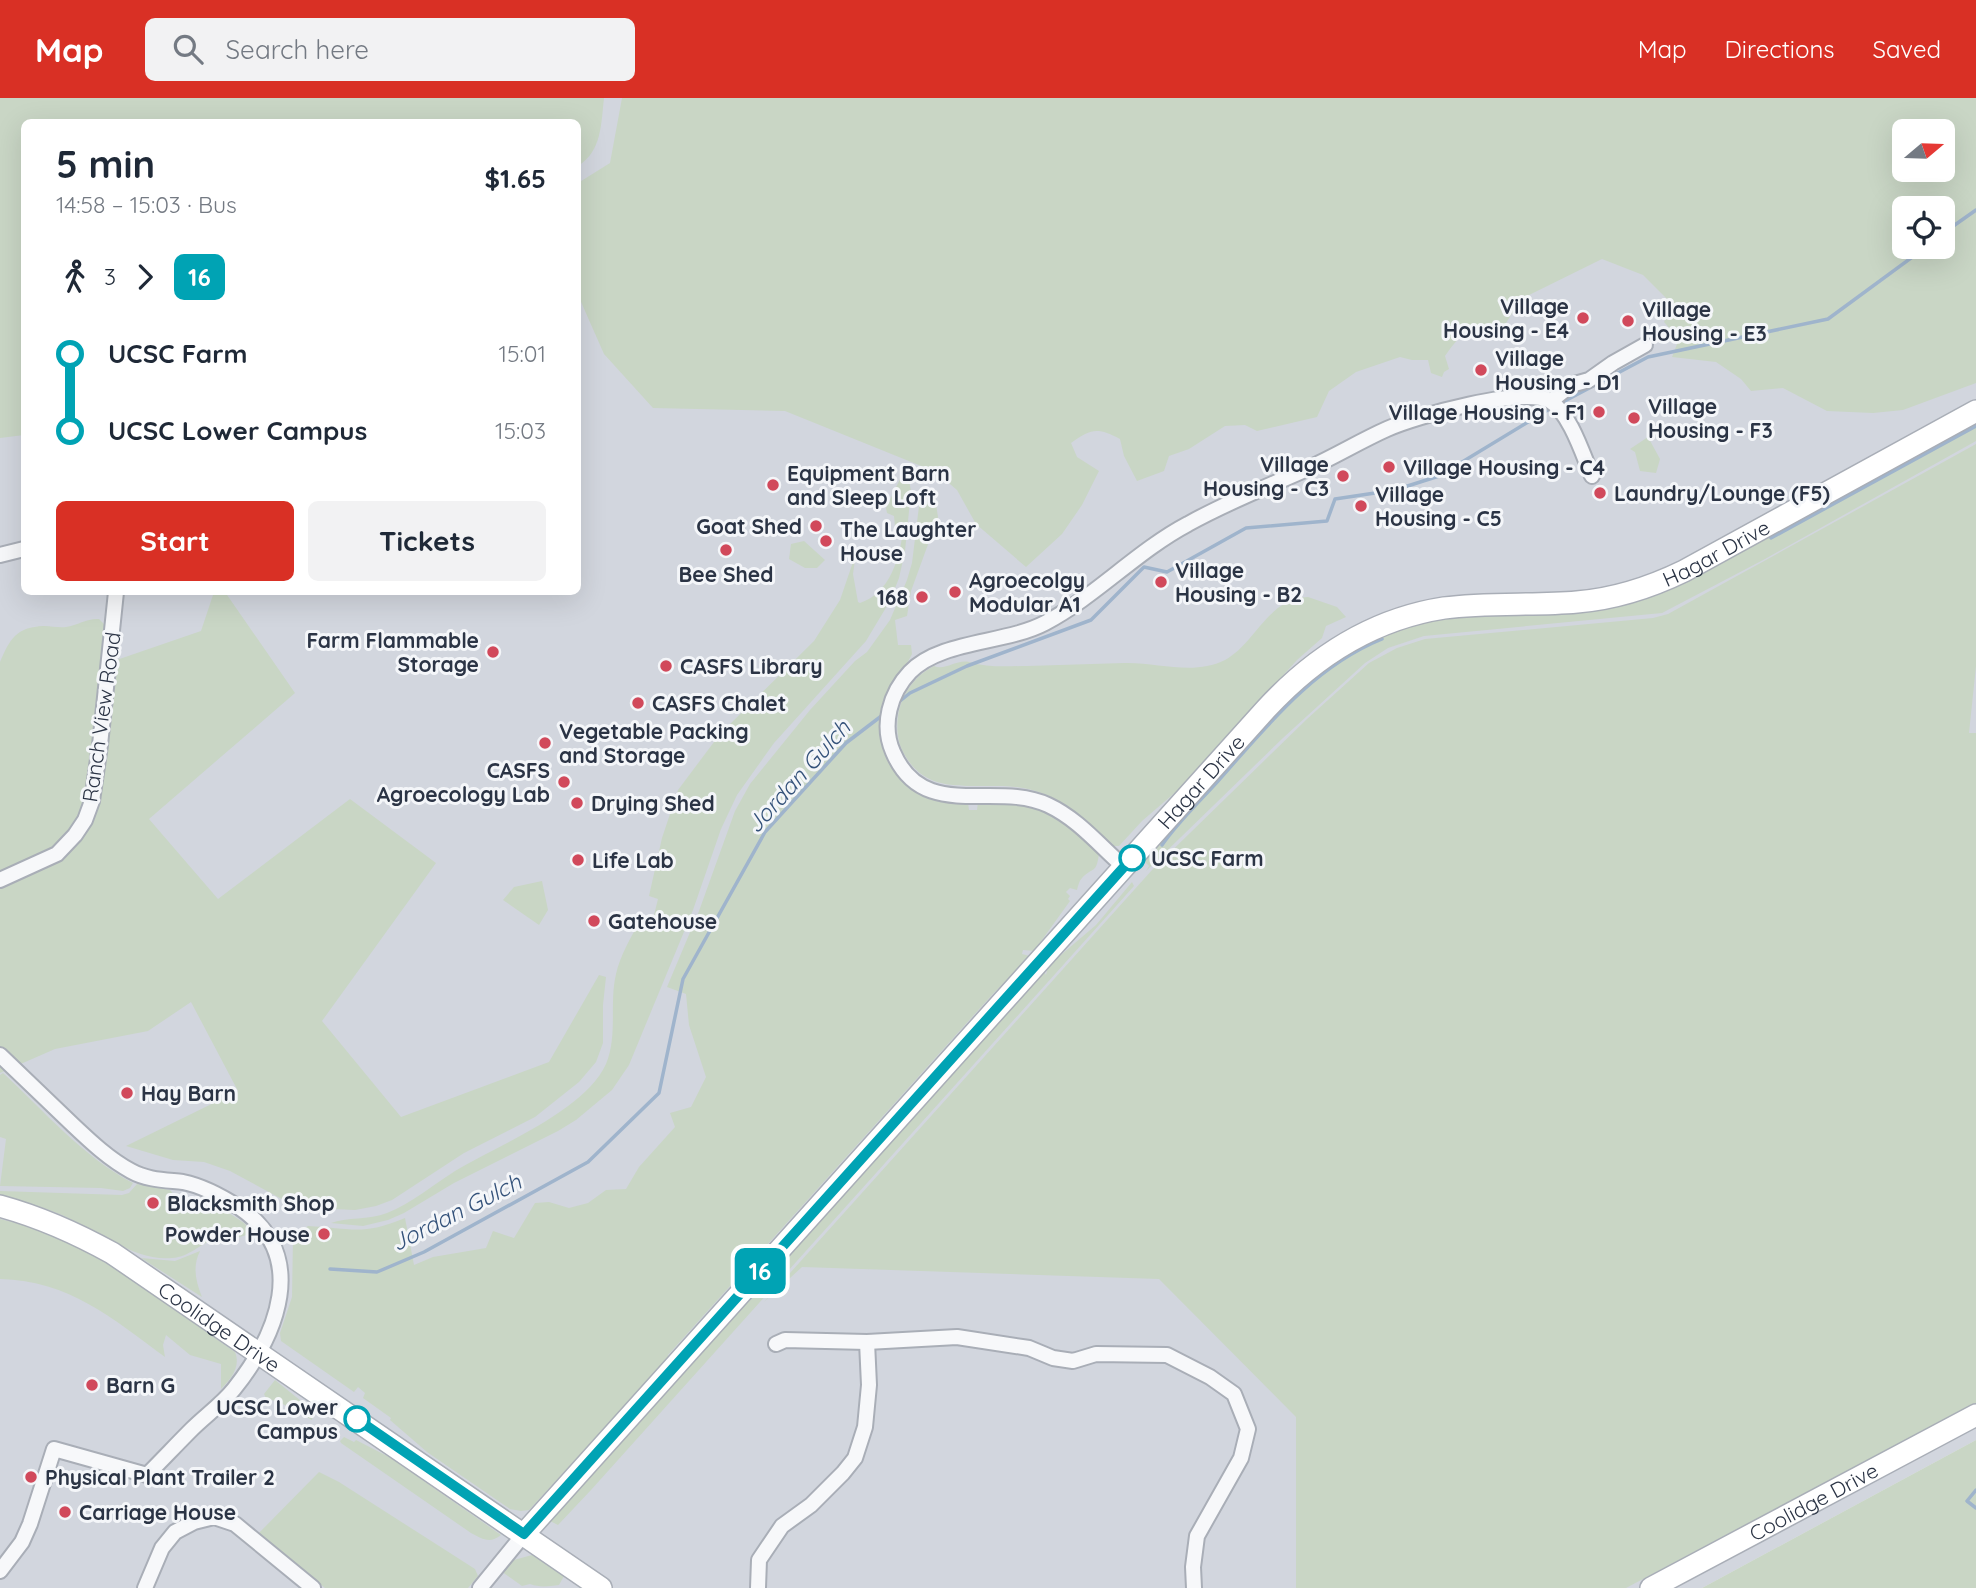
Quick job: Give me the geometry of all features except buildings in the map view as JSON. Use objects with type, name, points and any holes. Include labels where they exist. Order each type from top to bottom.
[{"type":"main road","name":"Hagar Drive","points":[[524,1534],[1290,684],[1316,662],[1351,640],[1393,621],[1445,608],[1579,602],[1645,588],[1684,571],[1976,411]]},
{"type":"main road","name":"Coolidge Drive","points":[[0,1206],[80,1235],[112,1253],[601,1588]]},
{"type":"main road","name":"Coolidge Drive","points":[[1651,1588],[1976,1415]]},
{"type":"street","points":[[1551,401],[1571,385],[1589,380],[1646,345]]},
{"type":"street","points":[[1124,867],[1071,818],[1048,805],[1027,797],[952,797],[933,792],[909,775],[893,752],[887,716],[893,698],[910,672],[923,660],[939,653],[1002,638],[1041,625],[1073,606],[1186,524],[1334,457],[1388,428],[1466,404],[1532,396],[1551,401],[1576,433],[1592,476]]},
{"type":"street","points":[[0,555],[21,550]]},
{"type":"street","name":"Ranch View Road","points":[[0,880],[57,853],[85,820],[92,801],[100,745],[116,595]]},
{"type":"street","points":[[0,1055],[104,1154],[130,1171],[157,1180],[182,1182],[208,1191],[240,1208],[260,1225],[275,1247],[282,1278],[281,1297],[275,1315],[251,1365],[232,1391],[147,1475],[54,1448],[30,1524],[22,1542],[0,1571]]},
{"type":"street","points":[[776,1344],[785,1340],[867,1342],[957,1337],[1029,1348],[1053,1358],[1073,1361],[1096,1354],[1167,1355],[1210,1377],[1234,1394],[1248,1429],[1241,1458],[1196,1536],[1194,1588]]},
{"type":"street","points":[[758,1588],[759,1560],[782,1527],[811,1505],[855,1458],[865,1427],[869,1385],[867,1342]]},
{"type":"street","points":[[145,1588],[162,1548],[175,1532],[194,1521],[214,1517],[236,1524],[313,1588]]},
{"type":"street","points":[[480,1588],[524,1534]]},
{"type":"shaded area","points":[[0,98],[1976,98],[1976,1440],[1702,1588],[0,1588]]},
{"type":"green space","points":[[0,98],[604,98],[596,145],[581,164],[581,119],[21,119],[21,435],[0,438]]},
{"type":"green space","points":[[622,98],[1976,98],[1976,383],[1903,410],[1873,413],[1827,411],[1783,388],[1751,391],[1741,379],[1716,362],[1672,357],[1679,339],[1664,322],[1672,304],[1643,275],[1602,259],[1521,299],[1503,328],[1475,330],[1464,334],[1445,356],[1449,369],[1442,377],[1431,373],[1428,360],[1400,357],[1356,372],[1329,391],[1317,417],[1257,431],[1245,425],[1225,426],[1189,449],[1169,456],[1164,471],[1137,481],[1124,456],[1120,439],[1100,431],[1089,432],[1071,443],[1077,457],[1099,471],[1082,505],[1062,534],[1026,567],[976,524],[957,490],[936,472],[785,411],[653,408],[604,354],[581,302],[581,181],[610,163]]},
{"type":"green space","points":[[1976,423],[1976,441],[1765,559],[1662,613],[1424,636],[1388,648],[1365,663],[1283,738],[1146,871],[1149,866],[1145,862],[1156,845],[1282,705],[1334,661],[1383,635],[1430,620],[1593,610]]},
{"type":"green space","points":[[1648,437],[1660,459],[1656,473],[1640,471],[1635,452],[1630,449]]},
{"type":"green space","points":[[1976,444],[1976,666],[1969,733],[1976,733],[1976,1403],[1626,1588],[1296,1588],[1296,1417],[1159,1279],[802,1267],[764,1302],[1152,870],[1307,719],[1369,663],[1397,648],[1425,639],[1653,618],[1668,614]]},
{"type":"green space","points":[[900,479],[909,480],[911,491],[905,551],[890,601],[866,641],[774,743],[737,795],[721,829],[693,910],[629,1065],[612,1090],[576,1120],[558,1131],[454,1183],[404,1213],[363,1226],[331,1223],[380,1215],[405,1204],[455,1171],[560,1112],[595,1081],[610,1053],[614,985],[620,960],[640,921],[651,927],[658,899],[649,896],[662,838],[678,790],[720,734],[814,641],[840,600],[855,560],[853,574],[858,602],[870,598],[886,583],[896,563],[903,530],[895,527],[894,516],[887,513],[886,508]]},
{"type":"green space","points":[[924,486],[930,489],[935,498],[938,517],[911,591],[907,616],[895,620],[898,645],[911,645],[912,654],[885,704],[881,724],[918,791],[938,800],[968,803],[969,810],[977,810],[978,802],[1018,805],[1045,813],[1069,828],[1099,854],[1097,865],[1081,879],[1077,890],[1070,888],[1066,892],[1070,901],[1034,951],[1023,950],[1022,954],[1030,956],[668,1355],[668,1359],[529,1510],[510,1509],[427,1452],[390,1420],[391,1418],[363,1398],[365,1393],[358,1387],[354,1392],[281,1341],[280,1333],[292,1297],[293,1237],[308,1226],[367,1229],[405,1218],[414,1265],[433,1257],[486,1248],[493,1231],[514,1238],[535,1203],[549,1202],[569,1208],[588,1203],[606,1190],[626,1189],[639,1167],[675,1127],[670,1113],[691,1107],[706,1077],[689,1025],[686,994],[667,987],[699,911],[735,811],[750,784],[810,710],[855,661],[867,652],[890,620],[912,563],[921,490]]},
{"type":"green space","points":[[804,541],[825,560],[817,568],[805,568],[789,559],[791,544]]},
{"type":"green space","points":[[213,595],[227,595],[295,693],[149,819],[218,899],[350,799],[436,863],[322,1021],[401,1117],[549,1062],[599,975],[606,977],[603,1043],[596,1062],[579,1082],[535,1117],[464,1153],[392,1200],[376,1206],[355,1210],[289,1203],[230,1171],[204,1162],[173,1160],[126,1146],[238,1091],[191,1002],[148,1031],[55,1049],[0,1073],[0,662],[15,636],[34,627],[66,627],[99,619],[104,624],[102,665],[201,631]]},
{"type":"green space","points":[[1308,597],[1337,607],[1346,617],[1326,626],[1322,638],[1297,660],[1185,784],[1142,821],[1119,846],[1112,846],[1113,844],[1072,810],[1054,798],[1015,787],[959,786],[935,781],[915,768],[901,748],[897,727],[902,701],[915,681],[934,666],[942,667],[960,662],[998,666],[1137,663],[1188,668],[1213,665],[1236,652],[1272,613],[1283,605],[1294,599]]},
{"type":"green space","points":[[542,881],[548,910],[539,925],[503,900],[514,887]]},
{"type":"green space","points":[[1132,882],[1134,886],[591,1490],[558,1525],[550,1521],[1043,970],[1046,975],[1048,966],[1096,925]]},
{"type":"green space","points":[[3,1073],[81,1147],[133,1183],[130,1188],[123,1191],[101,1188],[0,1186],[6,1139],[0,1137],[0,1075]]},
{"type":"green space","points":[[137,1184],[170,1190],[178,1200],[195,1207],[220,1207],[252,1231],[240,1237],[210,1241],[178,1257],[158,1258],[130,1250],[62,1215],[0,1195],[0,1191],[122,1195],[129,1193]]},
{"type":"green space","points":[[0,1219],[64,1241],[94,1256],[152,1293],[235,1352],[237,1363],[231,1377],[221,1389],[221,1364],[190,1355],[166,1335],[163,1345],[165,1357],[108,1316],[69,1294],[25,1281],[0,1279]]},
{"type":"green space","points":[[200,1251],[196,1274],[202,1297],[141,1258],[175,1261]]},
{"type":"green space","points":[[275,1380],[311,1409],[309,1411],[313,1415],[312,1420],[266,1398],[264,1394]]},
{"type":"green space","points":[[344,1437],[354,1442],[356,1440],[391,1458],[501,1535],[490,1540],[471,1533],[341,1443]]},
{"type":"green space","points":[[1976,1440],[1976,1588],[1702,1588]]},
{"type":"green space","points":[[319,1472],[475,1569],[478,1576],[468,1588],[325,1588],[258,1534]]},
{"type":"green space","points":[[532,1555],[564,1576],[559,1585],[522,1586],[501,1571],[512,1559]]},
{"type":"waterway","name":"Jordan Gulch","points":[[1955,225],[1976,210]]},
{"type":"waterway","name":"Jordan Gulch","points":[[1561,403],[1648,357],[1828,319],[1910,259]]},
{"type":"waterway","name":"Jordan Gulch","points":[[895,705],[910,693],[967,666],[1091,620],[1144,567],[1167,572],[1246,528],[1327,521],[1335,499],[1395,490],[1439,476],[1551,408]]},
{"type":"waterway","points":[[1771,538],[1976,426]]},
{"type":"waterway","points":[[1162,845],[1292,700],[1334,665],[1382,639]]},
{"type":"waterway","name":"Jordan Gulch","points":[[330,1269],[377,1272],[424,1252],[588,1162],[659,1093],[683,979],[765,832],[846,743],[884,714]]},
{"type":"waterway","points":[[1976,1490],[1967,1501],[1976,1508]]},
{"type":"bus line","name":"16","points":[[357,1419],[524,1534],[1132,858]]},
{"type":"place","name":"Village Housing - E4","points":[[1583,318]]},
{"type":"place","name":"Village Housing - E3","points":[[1628,321]]},
{"type":"place","name":"Village Housing - D1","points":[[1481,370]]},
{"type":"place","name":"Village Housing - F1","points":[[1599,412]]},
{"type":"place","name":"Village Housing - F3","points":[[1634,418]]},
{"type":"place","name":"Village Housing - C4","points":[[1389,467]]},
{"type":"place","name":"Village Housing - C3","points":[[1343,476]]},
{"type":"place","name":"Equipment Barn and Sleep Loft","points":[[773,485]]},
{"type":"place","name":"Laundry/Lounge (F5)","points":[[1600,493]]},
{"type":"place","name":"Village Housing - C5","points":[[1361,506]]},
{"type":"place","name":"Goat Shed","points":[[816,526]]},
{"type":"place","name":"The Laughter House","points":[[826,541]]},
{"type":"place","name":"Bee Shed","points":[[726,550]]},
{"type":"place","name":"Village Housing - B2","points":[[1161,582]]},
{"type":"place","name":"Agroecolgy Modular A1","points":[[955,592]]},
{"type":"place","name":"168","points":[[922,597]]},
{"type":"place","name":"Farm Flammable Storage","points":[[493,652]]},
{"type":"place","name":"CASFS Library","points":[[666,666]]},
{"type":"place","name":"CASFS Chalet","points":[[638,703]]},
{"type":"place","name":"Vegetable Packing and Storage","points":[[545,743]]},
{"type":"place","name":"CASFS Agroecology Lab","points":[[564,782]]},
{"type":"place","name":"Drying Shed","points":[[577,803]]},
{"type":"place","name":"UCSC Farm","points":[[1132,858]]},
{"type":"place","name":"Life Lab","points":[[578,860]]},
{"type":"place","name":"Gatehouse","points":[[594,921]]},
{"type":"place","name":"Hay Barn","points":[[127,1093]]},
{"type":"place","name":"Blacksmith Shop","points":[[153,1203]]},
{"type":"place","name":"Powder House","points":[[324,1234]]},
{"type":"place","name":"Barn G","points":[[92,1385]]},
{"type":"place","name":"UCSC Lower Campus","points":[[357,1419]]},
{"type":"place","name":"Physical Plant Trailer 2","points":[[31,1477]]},
{"type":"place","name":"Carriage House","points":[[65,1512]]}]
